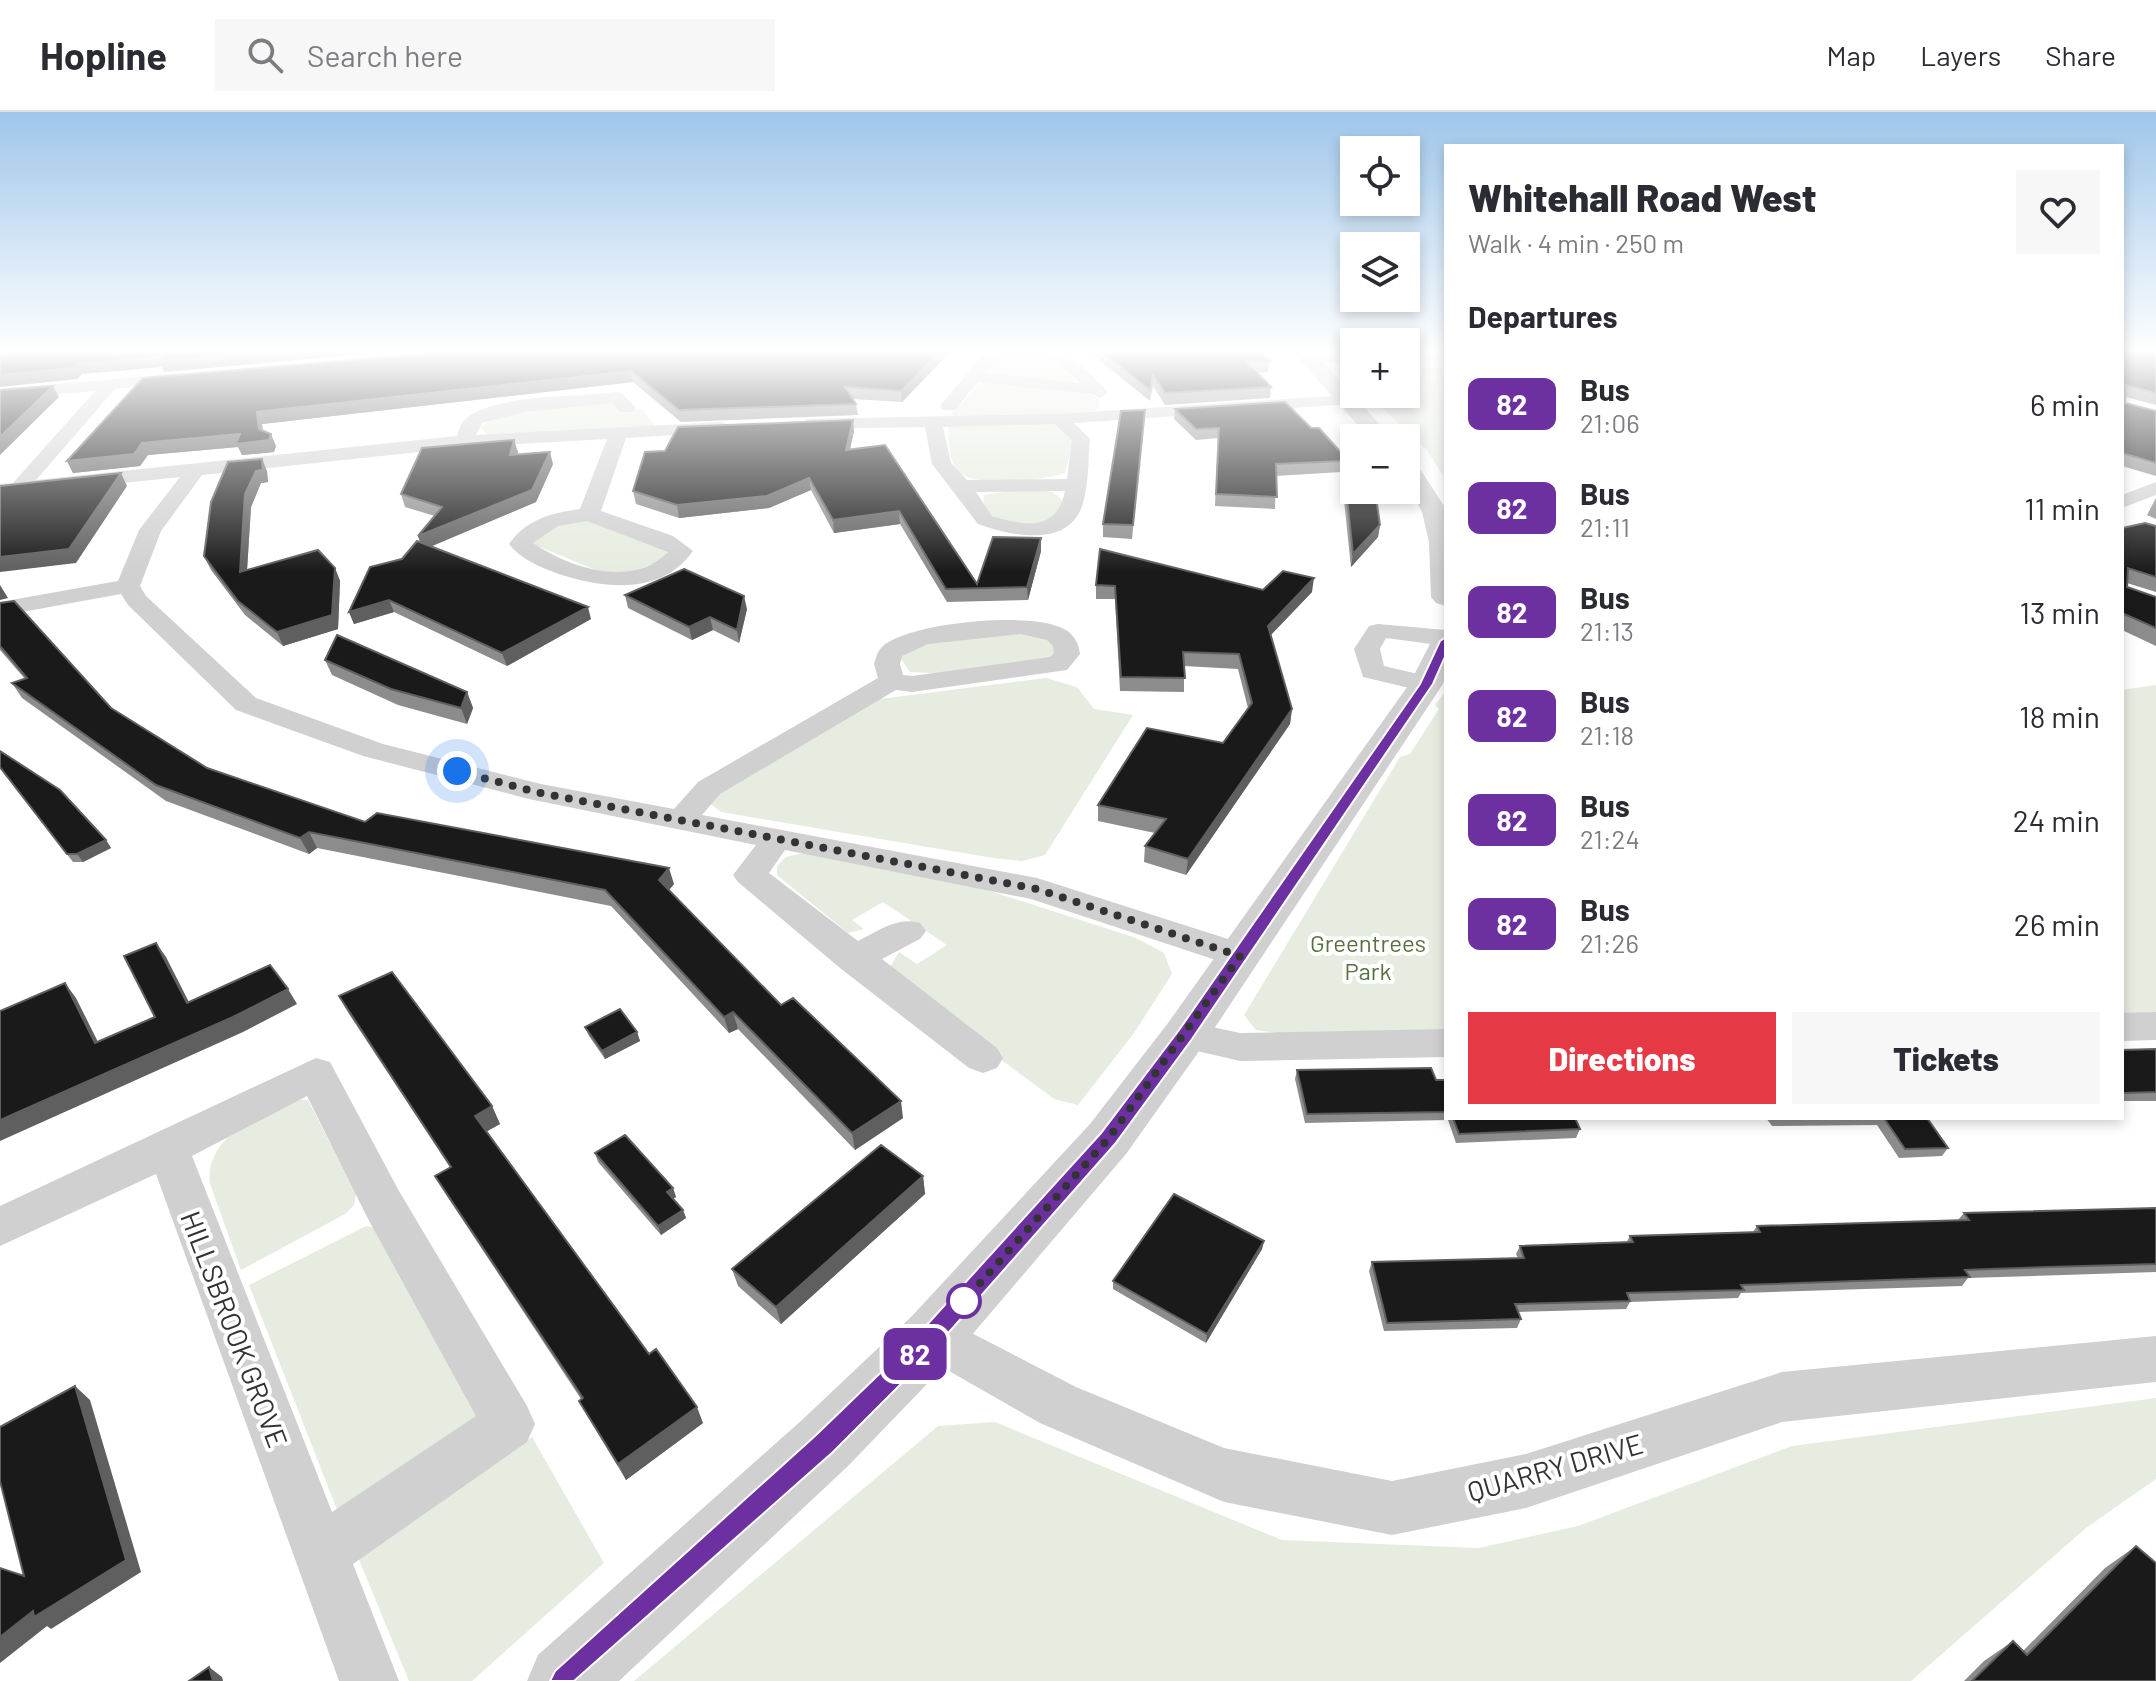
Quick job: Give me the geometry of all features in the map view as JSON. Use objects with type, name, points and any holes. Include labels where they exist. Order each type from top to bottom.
[{"type":"street","points":[[10,489],[71,425]]},
{"type":"street","points":[[466,441],[470,425]]},
{"type":"street","points":[[933,425],[942,464],[962,486],[985,520],[1022,530],[1049,526],[1061,520],[1071,508],[1081,439],[1066,425]]},
{"type":"street","points":[[10,489],[466,441],[746,426]]},
{"type":"street","points":[[589,514],[619,431]]},
{"type":"street","points":[[128,586],[150,530],[196,469]]},
{"type":"street","points":[[2124,482],[2153,488]]},
{"type":"street","points":[[1420,484],[1439,521],[1444,538]]},
{"type":"street","points":[[962,486],[1074,485]]},
{"type":"street","points":[[2124,501],[2153,488]]},
{"type":"street","points":[[589,514],[665,541],[682,551],[673,564],[650,574],[611,580],[531,553],[520,544],[529,531],[557,518],[589,514]]},
{"type":"street","points":[[0,609],[128,586]]},
{"type":"street","points":[[128,586],[136,600],[246,704],[373,750],[540,793],[1037,889],[1240,956]]},
{"type":"street","points":[[681,820],[709,788],[892,681],[912,684],[1050,666],[1058,664],[1067,654],[1066,644],[1055,634],[1021,627],[922,637],[891,652],[887,664],[892,681]]},
{"type":"street","points":[[564,1681],[825,1443],[933,1336],[1108,1139],[1240,956],[1442,652]]},
{"type":"street","points":[[778,838],[750,875],[853,959],[983,1058]]},
{"type":"street","points":[[853,959],[908,931]]},
{"type":"street","points":[[2124,1027],[2156,1026]]},
{"type":"street","points":[[1185,1035],[1240,1047],[1444,1043]]},
{"type":"street","points":[[0,1227],[168,1149],[316,1073],[383,1204],[509,1424],[319,1554]]},
{"type":"street","name":"HILLSBROOK GROVE","points":[[168,1149],[369,1681]]},
{"type":"street","name":"QUARRY DRIVE","points":[[933,1336],[1058,1405],[1224,1475],[1392,1508],[1526,1481],[1782,1397],[2156,1359]]},
{"type":"green space","points":[[655,425],[656,427],[488,435],[480,426]]},
{"type":"green space","points":[[1054,425],[1074,441],[1065,473],[1027,480],[982,480],[969,478],[957,470],[949,444],[949,427]]},
{"type":"green space","points":[[1420,425],[1444,425],[1444,477],[1420,443]]},
{"type":"green space","points":[[1021,489],[1051,492],[1064,504],[1056,515],[1036,523],[1011,523],[990,514],[984,495]]},
{"type":"green space","points":[[590,521],[664,547],[667,553],[664,559],[627,574],[608,575],[535,545],[530,539],[545,527]]},
{"type":"green space","points":[[1019,632],[1053,641],[1057,651],[1048,659],[951,674],[910,672],[901,659],[904,652],[935,640]]},
{"type":"green space","points":[[1046,678],[1077,687],[1094,709],[1133,715],[1045,855],[1022,861],[993,858],[721,812],[707,801],[880,699]]},
{"type":"green space","points":[[2156,685],[2156,1015],[2124,1016],[2124,690]]},
{"type":"green space","name":"Greentrees Park","points":[[1444,694],[1444,1031],[1290,1035],[1256,1030],[1244,1015],[1400,757],[1410,754],[1439,709],[1435,705]]},
{"type":"green space","points":[[804,853],[978,887],[1136,938],[1164,953],[1172,974],[1134,1033],[1078,1105],[1054,1099],[918,998],[889,969],[899,952],[917,964],[947,945],[883,902],[852,920],[864,929],[848,933],[777,875],[777,866],[786,857]]},
{"type":"green space","points":[[296,1099],[308,1100],[356,1194],[354,1205],[345,1214],[241,1270],[210,1184],[210,1167],[225,1140],[237,1130]]},
{"type":"green space","points":[[366,1226],[377,1228],[480,1416],[338,1512],[249,1285]]},
{"type":"green space","points":[[2156,1398],[2156,1479],[2086,1528],[1911,1681],[634,1681],[938,1426],[995,1422],[1282,1540],[1479,1548],[1578,1526],[1792,1446]]},
{"type":"green space","points":[[532,1437],[604,1563],[472,1681],[409,1681],[357,1555]]},
{"type":"building","points":[[0,425],[12,425],[0,437]]},
{"type":"building","points":[[100,425],[259,425],[259,429],[271,434],[269,440],[236,444],[240,434],[142,443],[134,454],[67,461]]},
{"type":"building","points":[[852,425],[846,450],[885,445],[977,584],[993,537],[1041,538],[1027,587],[946,589],[899,511],[833,520],[809,478],[767,496],[677,505],[633,491],[645,452],[665,451],[678,427]]},
{"type":"building","points":[[1119,425],[1143,425],[1133,525],[1103,524]]},
{"type":"building","points":[[1192,425],[1308,425],[1319,428],[1340,451],[1340,461],[1276,464],[1277,497],[1216,494],[1219,428],[1196,429]]},
{"type":"building","points":[[2124,425],[2156,425],[2156,463],[2124,454]]},
{"type":"building","points":[[514,440],[510,455],[550,452],[532,490],[418,536],[442,507],[401,494],[422,448]]},
{"type":"building","points":[[262,459],[263,470],[256,471],[245,494],[240,572],[318,550],[335,568],[332,615],[277,632],[238,601],[204,556],[211,502],[228,462]]},
{"type":"building","points":[[121,473],[69,549],[0,557],[0,486]]},
{"type":"building","points":[[1348,504],[1377,504],[1380,525],[1353,554]]},
{"type":"building","points":[[2145,523],[2156,526],[2156,577],[2128,568],[2127,587],[2156,597],[2156,628],[2124,614],[2124,528]]},
{"type":"building","points":[[417,541],[588,607],[502,653],[389,600],[349,612],[370,567],[402,559]]},
{"type":"building","points":[[1100,549],[1263,590],[1283,571],[1314,578],[1268,626],[1292,709],[1188,859],[1145,846],[1166,819],[1098,805],[1147,728],[1223,743],[1252,703],[1239,654],[1183,652],[1185,678],[1121,677],[1115,586],[1096,585]]},
{"type":"building","points":[[684,569],[744,596],[737,630],[710,617],[689,627],[625,595]]},
{"type":"building","points":[[14,601],[111,708],[207,768],[365,822],[377,813],[669,868],[659,880],[781,1005],[793,998],[901,1101],[852,1133],[733,1012],[724,1017],[605,890],[309,832],[300,838],[156,785],[12,683],[27,678],[0,646],[0,603]]},
{"type":"building","points":[[337,635],[467,692],[461,708],[391,689],[325,660]]},
{"type":"building","points":[[0,751],[60,790],[106,840],[77,854],[67,854],[0,767]]},
{"type":"building","points":[[156,943],[187,1003],[270,965],[288,989],[233,1017],[0,1120],[0,1011],[65,983],[95,1043],[155,1017],[124,956]]},
{"type":"building","points":[[392,972],[492,1106],[475,1116],[649,1354],[656,1349],[697,1407],[618,1464],[579,1401],[583,1398],[435,1176],[451,1167],[339,996]]},
{"type":"building","points":[[620,1009],[637,1032],[602,1051],[585,1027]]},
{"type":"building","points":[[2156,1049],[2156,1092],[2124,1093],[2124,1050]]},
{"type":"building","points":[[1431,1068],[1436,1080],[1444,1080],[1444,1112],[1307,1114],[1297,1070]]},
{"type":"building","points":[[1454,1120],[1576,1120],[1580,1129],[1459,1134]]},
{"type":"building","points":[[1885,1120],[1928,1120],[1948,1148],[1905,1149]]},
{"type":"building","points":[[625,1135],[673,1188],[667,1192],[683,1210],[658,1226],[595,1153]]},
{"type":"building","points":[[881,1145],[923,1176],[776,1307],[732,1269]]},
{"type":"building","points":[[1174,1194],[1264,1241],[1207,1334],[1113,1281]]},
{"type":"building","points":[[2156,1208],[2156,1264],[1965,1270],[1970,1277],[1741,1285],[1744,1290],[1627,1293],[1630,1301],[1515,1304],[1521,1319],[1387,1323],[1372,1262],[1524,1258],[1520,1246],[1633,1242],[1630,1236],[1760,1232],[1757,1226],[1969,1220],[1964,1213]]},
{"type":"building","points":[[75,1386],[126,1560],[34,1617],[33,1611],[0,1637],[0,1568],[24,1576],[0,1481],[0,1427]]},
{"type":"building","points":[[2136,1546],[2156,1563],[2156,1681],[1972,1681],[2013,1641],[2027,1655]]},
{"type":"building","points":[[209,1667],[213,1681],[189,1681]]},
{"type":"bus line","name":"82","points":[[564,1681],[651,1605],[825,1443],[912,1357],[1108,1139],[1240,956],[1426,684],[1444,649]]},
{"type":"route","points":[[457,771],[540,793],[1037,889],[1240,956],[1108,1139],[964,1301]]}]
